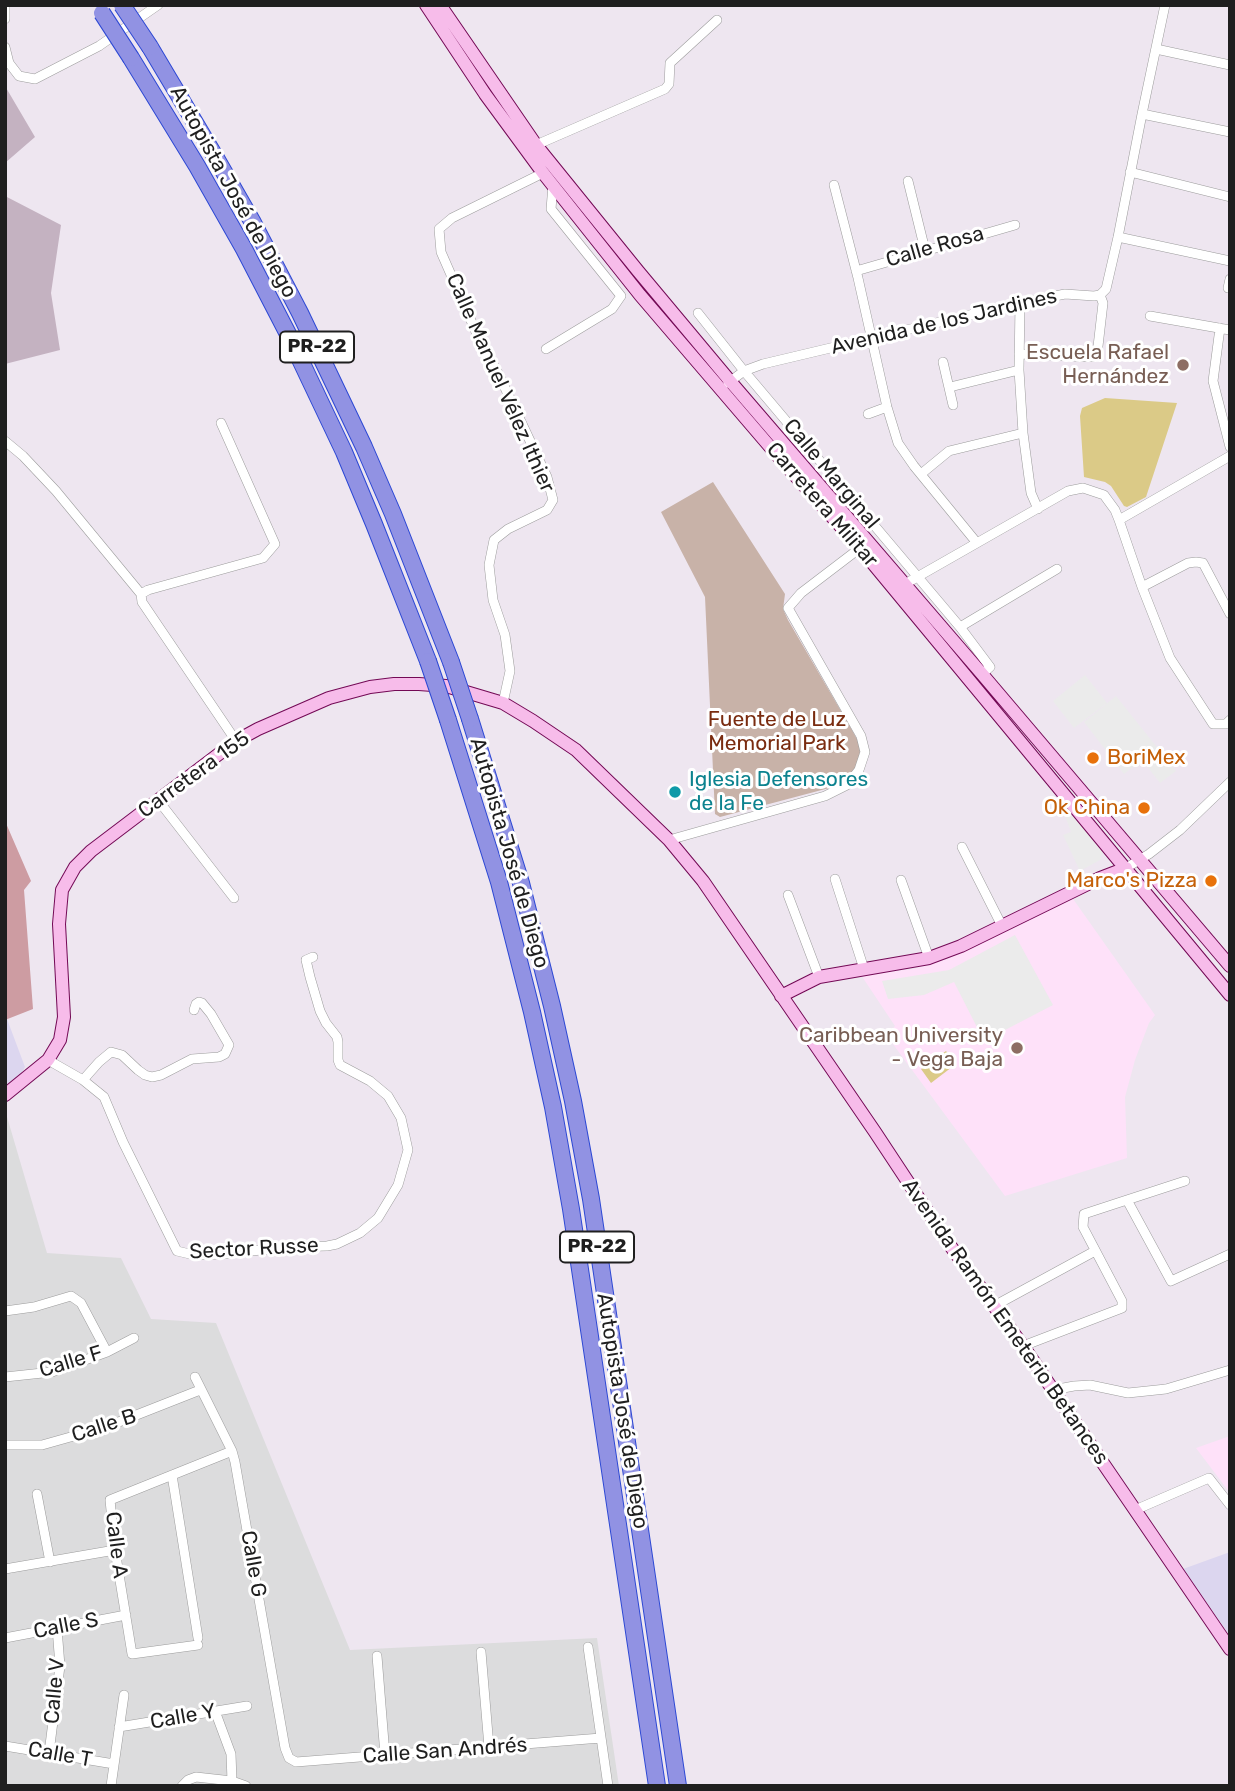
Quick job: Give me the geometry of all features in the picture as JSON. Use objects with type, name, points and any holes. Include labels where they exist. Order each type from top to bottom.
[{"type":"highway","name":"Autopista José de Diego","points":[[122,5],[150,47],[252,221],[328,370],[393,514],[451,662],[470,719],[521,883],[573,1101],[591,1199],[678,1786]]},
{"type":"highway","name":"Autopista José de Diego","points":[[100,9],[191,156],[237,237],[344,452],[428,661],[499,882],[553,1107],[571,1209],[657,1786]]},
{"type":"main road","name":"Carretera Militar","points":[[426,5],[485,94],[543,173],[640,295],[905,583],[1230,965]]},
{"type":"main road","name":"Carretera Militar","points":[[440,5],[536,145],[783,462],[860,548],[1230,995]]},
{"type":"main road","name":"Carretera 155","points":[[5,1095],[48,1060],[57,1047],[63,1029],[59,923],[62,890],[75,867],[91,851],[236,741],[329,698],[370,687],[394,684],[446,686],[503,704],[576,750],[669,840],[703,881],[781,996]]},
{"type":"main road","points":[[781,996],[819,976],[929,958],[961,946],[1126,868]]},
{"type":"main road","name":"Avenida Ramón Emeterio Betances","points":[[781,996],[948,1244],[1023,1346],[1230,1649]]},
{"type":"street","points":[[5,47],[9,63],[19,76],[35,79],[99,46],[158,5]]},
{"type":"street","points":[[1019,354],[1097,355],[1103,303],[1100,295],[1106,289],[1118,237],[1165,5]]},
{"type":"street","points":[[5,6],[5,19]]},
{"type":"street","points":[[536,145],[665,89],[669,84],[670,63],[717,20]]},
{"type":"street","points":[[1156,49],[1230,65]]},
{"type":"street","points":[[1142,114],[1230,132]]},
{"type":"street","points":[[1130,172],[1230,197]]},
{"type":"street","name":"Calle Manuel Vélez Ithier","points":[[503,704],[510,671],[505,635],[493,600],[489,565],[494,540],[508,529],[547,510],[553,500],[547,477],[441,252],[439,229],[452,218],[543,173]]},
{"type":"street","points":[[908,181],[925,250]]},
{"type":"street","points":[[834,185],[898,443],[977,543]]},
{"type":"street","points":[[553,186],[551,209],[621,296]]},
{"type":"street","name":"Calle Rosa","points":[[856,271],[1014,225]]},
{"type":"street","points":[[1118,237],[1230,261]]},
{"type":"street","name":"Avenida de los Jardines","points":[[725,385],[744,371],[764,364],[871,338],[1065,294],[1100,295]]},
{"type":"street","points":[[621,296],[640,295]]},
{"type":"street","points":[[546,349],[612,309],[621,296]]},
{"type":"street","points":[[1020,303],[1019,370],[1023,433],[1031,494],[1038,509]]},
{"type":"street","name":"Calle Marginal","points":[[698,313],[960,627],[990,667],[982,674]]},
{"type":"street","points":[[1150,316],[1225,329],[1213,381],[1230,447]]},
{"type":"street","points":[[943,362],[953,405]]},
{"type":"street","points":[[950,387],[1019,370]]},
{"type":"street","points":[[868,414],[887,407]]},
{"type":"street","points":[[142,594],[148,590],[263,558],[275,544],[221,423]]},
{"type":"street","points":[[921,474],[948,451],[1023,433]]},
{"type":"street","points":[[5,441],[23,456],[55,491],[142,594],[142,602],[236,741]]},
{"type":"street","points":[[1119,520],[1230,456]]},
{"type":"street","points":[[905,583],[1068,491],[1083,488],[1104,495],[1115,510],[1170,658],[1213,724],[1226,724],[1230,720]]},
{"type":"street","points":[[669,840],[825,796],[847,785],[859,770],[865,752],[861,736],[788,608],[801,593],[860,548]]},
{"type":"street","points":[[1142,587],[1188,563],[1203,563],[1230,614]]},
{"type":"street","points":[[960,627],[1057,569]]},
{"type":"street","points":[[1126,868],[1180,830],[1230,782]]},
{"type":"street","points":[[158,800],[234,898]]},
{"type":"street","points":[[962,847],[1002,926]]},
{"type":"street","points":[[835,879],[864,969]]},
{"type":"street","points":[[901,880],[929,958]]},
{"type":"street","points":[[788,895],[819,976]]},
{"type":"street","name":"Sector Russe","points":[[48,1060],[83,1080],[104,1097],[122,1142],[177,1251],[194,1255],[226,1254],[337,1244],[360,1233],[378,1218],[398,1185],[407,1157],[406,1139],[401,1118],[388,1096],[370,1081],[340,1065],[337,1037],[326,1023],[316,999],[306,960],[313,957]]},
{"type":"street","points":[[83,1080],[111,1052],[122,1055],[138,1070],[152,1077],[192,1059],[225,1054],[229,1045],[211,1014],[199,1002],[194,1010]]},
{"type":"street","points":[[1023,1346],[1122,1308],[1122,1301],[1083,1227],[1084,1214],[1185,1181]]},
{"type":"street","points":[[1127,1200],[1171,1281],[1230,1254]]},
{"type":"street","points":[[994,1306],[1095,1251]]},
{"type":"street","points":[[5,1311],[34,1307],[71,1296],[81,1303],[107,1352]]},
{"type":"street","name":"Calle F","points":[[5,1377],[52,1372],[107,1352],[134,1338]]},
{"type":"street","points":[[1053,1390],[1074,1385],[1090,1385],[1128,1393],[1166,1389],[1230,1370]]},
{"type":"street","name":"Calle G","points":[[195,1377],[232,1451],[285,1748],[289,1758]]},
{"type":"street","name":"Calle B","points":[[5,1445],[42,1445],[106,1427],[200,1390]]},
{"type":"street","name":"Calle A","points":[[172,1475],[198,1642],[132,1654],[110,1500],[172,1475],[232,1451]]},
{"type":"street","points":[[1135,1510],[1209,1478],[1230,1505]]},
{"type":"street","points":[[37,1494],[50,1562]]},
{"type":"street","points":[[5,1569],[115,1549]]},
{"type":"street","name":"Calle S","points":[[5,1637],[126,1615]]},
{"type":"street","name":"Calle V","points":[[49,1753],[60,1666],[57,1628]]},
{"type":"street","points":[[588,1647],[608,1786]]},
{"type":"street","points":[[481,1651],[489,1747]]},
{"type":"street","points":[[377,1656],[385,1755]]},
{"type":"street","points":[[111,1786],[124,1695]]},
{"type":"street","name":"Calle Y","points":[[119,1727],[247,1706]]},
{"type":"street","points":[[215,1711],[231,1754],[232,1781]]},
{"type":"street","name":"Calle San Andrés","points":[[289,1758],[296,1762],[601,1738]]},
{"type":"street","name":"Calle T","points":[[5,1746],[114,1764]]},
{"type":"street","points":[[182,1786],[196,1777],[232,1781],[246,1786]]},
{"type":"shaded area","points":[[5,86],[35,137],[5,163]]},
{"type":"shaded area","points":[[5,196],[61,225],[51,293],[60,350],[5,364]]},
{"type":"shaded area","points":[[1105,398],[1177,403],[1146,497],[1127,507],[1111,486],[1084,477],[1080,416],[1082,408]]},
{"type":"shaded area","points":[[1085,675],[1107,703],[1074,728],[1053,701]]},
{"type":"shaded area","points":[[1116,696],[1176,771],[1160,783],[1142,760],[1124,774],[1084,722]]},
{"type":"shaded area","points":[[1071,807],[1104,848],[1100,860],[1080,871],[1063,835],[1071,832],[1064,813]]},
{"type":"shaded area","points":[[5,821],[31,881],[24,890],[33,1009],[5,1020]]},
{"type":"shaded area","name":"Caribbean University - Vega Baja","points":[[1071,896],[1155,1015],[1149,1023],[1135,1060],[1125,1097],[1127,1158],[1005,1196],[887,1036],[895,1026],[861,975],[913,969],[947,959]]},
{"type":"shaded area","points":[[1015,935],[1053,1005],[984,1041],[954,982],[924,995],[888,999],[882,981],[949,970]]},
{"type":"shaded area","points":[[7,1019],[25,1067],[5,1101],[5,1020]]},
{"type":"shaded area","points":[[946,1051],[956,1064],[931,1083],[921,1069]]},
{"type":"shaded area","points":[[5,1110],[47,1253],[121,1258],[151,1319],[216,1323],[350,1650],[597,1638],[619,1786],[5,1786]]},
{"type":"shaded area","points":[[1230,1436],[1230,1493],[1196,1448]]},
{"type":"shaded area","points":[[1230,1552],[1230,1636],[1183,1569]]},
{"type":"green space","name":"Fuente de Luz Memorial Park","points":[[713,482],[785,594],[783,609],[788,620],[852,730],[859,743],[860,752],[858,763],[851,774],[833,787],[720,817],[715,814],[705,597],[661,512]]},
{"type":"place","name":"Escuela Rafael Hernández","points":[[1183,365]]},
{"type":"place","name":"BoriMex","points":[[1093,758]]},
{"type":"place","name":"Iglesia Defensores de la Fe","points":[[675,792]]},
{"type":"place","name":"Ok China","points":[[1144,808]]},
{"type":"place","name":"Marco's Pizza","points":[[1211,881]]},
{"type":"place","name":"Caribbean University - Vega Baja","points":[[1017,1048]]}]
